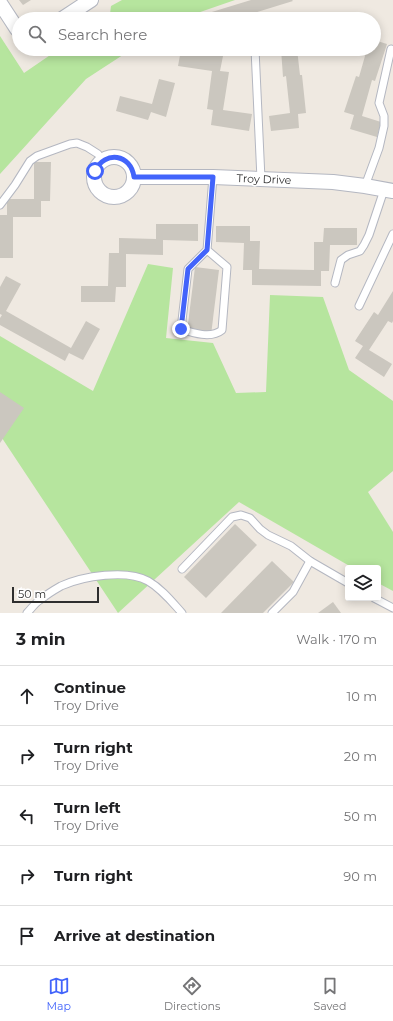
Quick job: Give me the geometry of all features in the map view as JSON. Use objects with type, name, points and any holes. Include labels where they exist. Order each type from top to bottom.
[{"type":"street","points":[[73,12],[91,0]]},
{"type":"street","points":[[0,3],[12,23]]},
{"type":"street","points":[[115,157],[121,158],[130,165],[134,177],[133,184],[124,194],[111,196],[105,194],[96,184],[94,178],[95,171],[98,165],[103,161],[108,158],[115,157]]},
{"type":"street","name":"Troy Drive","points":[[134,177],[213,177],[333,182],[389,190]]},
{"type":"lane","points":[[365,186],[384,126],[384,116],[379,103],[391,48]]},
{"type":"lane","points":[[255,56],[261,179]]},
{"type":"lane","points":[[0,205],[30,161],[37,156],[70,144],[77,144],[87,147],[98,154],[103,161]]},
{"type":"lane","points":[[207,250],[228,267],[222,330],[218,334],[198,335],[181,329],[188,269],[207,250],[213,177]]},
{"type":"lane","points":[[335,283],[341,260],[348,255],[360,251],[370,235],[389,190]]},
{"type":"lane","points":[[359,306],[393,234]]},
{"type":"lane","points":[[182,569],[232,517],[241,515],[250,518],[268,535],[291,546],[310,561],[345,581]]},
{"type":"lane","points":[[272,613],[293,592],[310,561]]},
{"type":"lane","points":[[27,613],[40,599],[61,586],[82,579],[105,575],[130,576],[148,581],[162,592],[182,613]]},
{"type":"lane","points":[[380,601],[393,608]]},
{"type":"green space","points":[[122,0],[235,0],[200,12],[110,12],[111,6]]},
{"type":"green space","points":[[0,36],[24,73],[49,56],[121,56],[86,79],[0,174]]},
{"type":"green space","points":[[148,264],[173,268],[166,338],[213,343],[236,393],[266,392],[270,295],[323,297],[349,370],[393,401],[393,471],[368,492],[393,532],[393,591],[381,585],[381,565],[348,565],[239,502],[118,613],[0,435],[0,336],[93,391]]},
{"type":"building","points":[[19,0],[31,0],[23,5]]},
{"type":"building","points":[[251,0],[293,1],[258,12],[212,12]]},
{"type":"building","points":[[381,42],[387,44],[375,81],[372,80],[362,116],[381,122],[377,137],[350,129],[354,115],[344,112],[356,76],[359,77],[365,56],[381,56]]},
{"type":"building","points":[[180,56],[223,56],[220,71],[229,72],[223,110],[252,114],[249,131],[211,125],[213,110],[207,109],[212,71],[178,66]]},
{"type":"building","points":[[282,56],[298,56],[300,75],[302,75],[306,113],[298,114],[299,128],[271,131],[269,116],[290,113],[286,76],[283,77]]},
{"type":"building","points":[[159,79],[175,83],[166,117],[151,112],[148,120],[116,111],[120,96],[152,104]]},
{"type":"building","points":[[34,162],[51,162],[50,201],[41,201],[41,217],[13,217],[13,258],[0,258],[0,215],[7,215],[7,199],[34,199]]},
{"type":"building","points":[[156,224],[198,224],[198,241],[163,240],[163,255],[126,254],[126,287],[116,287],[115,302],[81,302],[81,286],[108,286],[109,253],[119,253],[119,238],[156,239]]},
{"type":"building","points":[[216,226],[250,226],[250,241],[260,241],[259,269],[314,270],[314,242],[323,242],[324,228],[357,228],[357,245],[330,245],[329,271],[321,271],[321,286],[252,285],[252,270],[243,270],[244,243],[216,242]]},
{"type":"building","points":[[195,267],[219,270],[211,335],[187,332]]},
{"type":"building","points":[[6,276],[21,284],[6,311],[71,348],[86,321],[100,329],[83,360],[69,353],[65,361],[0,325],[0,318],[2,315],[0,314],[0,287]]},
{"type":"building","points":[[393,291],[393,321],[392,323],[388,321],[369,350],[392,364],[384,377],[355,358],[363,346],[355,341],[374,312],[378,315]]},
{"type":"building","points":[[0,392],[24,408],[0,443]]},
{"type":"building","points":[[235,524],[257,545],[206,598],[184,577]]},
{"type":"building","points":[[272,561],[294,582],[263,613],[221,613]]},
{"type":"building","points":[[333,602],[341,613],[318,613]]},
{"type":"route","points":[[95,171],[98,165],[103,161],[108,158],[115,157],[121,158],[130,165],[134,177],[213,177],[207,250],[188,269],[181,329]]}]
